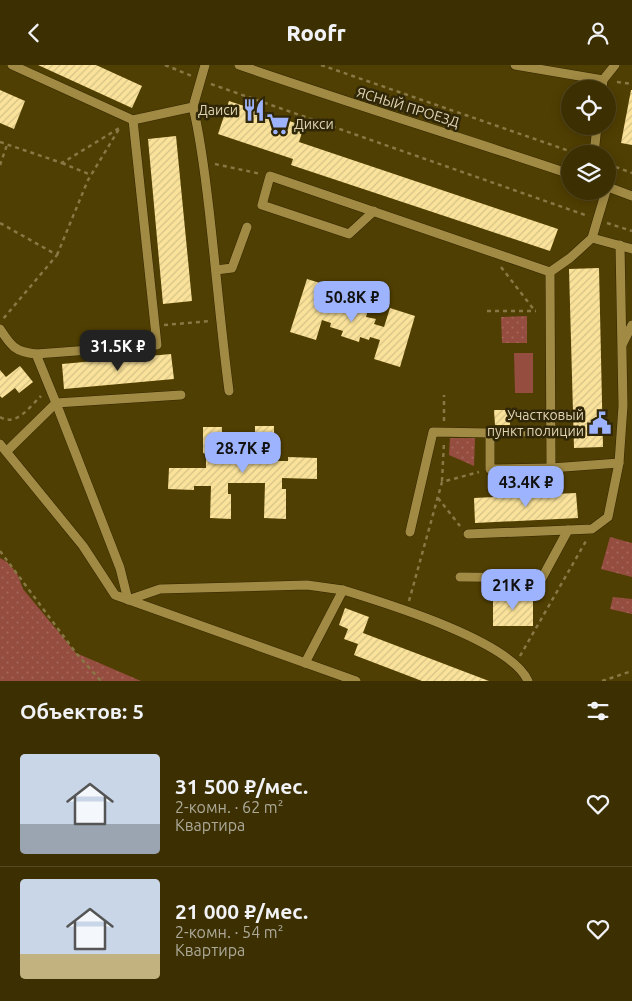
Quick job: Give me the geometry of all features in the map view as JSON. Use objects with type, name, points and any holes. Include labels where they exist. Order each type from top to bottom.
[{"type":"street","points":[[12,65],[133,120],[193,107]]},
{"type":"street","points":[[205,65],[193,107],[203,162],[229,391]]},
{"type":"street","name":"ЯСНЫЙ ПРОЕЗД","points":[[239,65],[376,112],[455,135],[561,172]]},
{"type":"street","points":[[516,65],[584,80]]},
{"type":"street","points":[[605,80],[615,65]]},
{"type":"street","points":[[0,329],[11,347],[23,353],[36,354],[157,345],[133,120]]},
{"type":"street","points":[[374,211],[349,234],[262,205],[270,176],[374,211],[550,272]]},
{"type":"street","points":[[616,190],[632,196]]},
{"type":"street","points":[[550,272],[592,238],[603,200]]},
{"type":"street","points":[[216,271],[232,268],[248,227]]},
{"type":"street","points":[[592,238],[632,249]]},
{"type":"street","points":[[468,535],[592,529],[608,517],[619,463],[623,406],[620,245]]},
{"type":"street","points":[[550,272],[551,467]]},
{"type":"street","points":[[623,344],[632,325]]},
{"type":"street","points":[[36,354],[120,568],[128,600]]},
{"type":"street","points":[[181,395],[56,403],[3,447],[83,546],[114,595],[356,681]]},
{"type":"street","points":[[410,532],[433,432],[551,431]]},
{"type":"street","points":[[490,433],[490,469],[619,463]]},
{"type":"street","points":[[460,577],[542,578],[568,530]]},
{"type":"street","points":[[128,600],[160,589],[306,585],[343,590],[407,610],[490,645],[515,665],[528,681]]},
{"type":"street","points":[[305,663],[343,590]]},
{"type":"path","points":[[165,65],[200,80],[632,231]]},
{"type":"path","points":[[321,65],[561,148]]},
{"type":"path","points":[[62,163],[133,120]]},
{"type":"path","points":[[0,322],[57,255],[91,175],[120,128]]},
{"type":"path","points":[[0,142],[91,175]]},
{"type":"path","points":[[0,165],[7,145]]},
{"type":"path","points":[[203,162],[270,176]]},
{"type":"path","points":[[616,167],[632,173]]},
{"type":"path","points":[[0,223],[57,255]]},
{"type":"path","points":[[488,251],[535,311]]},
{"type":"path","points":[[487,311],[550,311]]},
{"type":"path","points":[[155,326],[220,320]]},
{"type":"path","points":[[0,417],[5,420],[17,419],[49,387]]},
{"type":"path","points":[[407,610],[442,482],[444,395]]},
{"type":"path","points":[[442,482],[490,469]]},
{"type":"path","points":[[438,498],[468,535]]},
{"type":"path","points":[[515,665],[592,529]]},
{"type":"path","points":[[0,551],[76,653],[101,681]]},
{"type":"path","points":[[602,681],[632,671]]},
{"type":"shaded area","points":[[527,316],[527,343],[502,343],[501,317]]},
{"type":"shaded area","points":[[514,353],[533,353],[533,393],[515,393]]},
{"type":"shaded area","points":[[450,438],[475,438],[474,466],[449,455]]},
{"type":"shaded area","points":[[610,537],[632,543],[632,577],[601,569]]},
{"type":"shaded area","points":[[0,558],[7,562],[17,573],[23,589],[76,653],[141,681],[0,681]]},
{"type":"shaded area","points":[[613,597],[632,599],[632,614],[610,609]]},
{"type":"building","points":[[38,65],[96,65],[142,86],[132,108]]},
{"type":"building","points":[[0,90],[25,101],[14,129],[0,123]]},
{"type":"building","points":[[632,90],[632,145],[621,143]]},
{"type":"building","points":[[229,101],[304,126],[299,142],[558,229],[550,251],[291,165],[293,159],[218,134]]},
{"type":"building","points":[[176,136],[192,301],[163,304],[148,139]]},
{"type":"building","points":[[599,268],[603,447],[574,448],[569,269]]},
{"type":"building","points":[[307,279],[333,287],[327,306],[336,309],[337,306],[350,309],[352,305],[368,310],[366,317],[376,319],[374,324],[384,327],[390,308],[415,316],[400,367],[374,359],[380,340],[370,337],[369,340],[360,337],[359,342],[341,336],[343,331],[330,327],[331,323],[322,320],[316,340],[290,332]]},
{"type":"building","points":[[171,354],[174,379],[64,389],[62,364]]},
{"type":"building","points":[[20,366],[33,382],[19,393],[15,388],[2,398],[0,396],[0,370],[6,377]]},
{"type":"building","points":[[494,410],[510,410],[510,425],[495,425]]},
{"type":"building","points":[[255,426],[274,426],[274,461],[288,461],[288,457],[317,458],[317,479],[282,478],[282,489],[286,489],[286,519],[264,518],[265,483],[228,483],[228,494],[231,494],[231,519],[210,518],[211,486],[194,486],[194,490],[168,489],[169,468],[206,468],[206,454],[203,453],[203,427],[222,427],[221,462],[258,462],[258,453],[255,453]]},
{"type":"building","points":[[576,493],[578,518],[475,523],[474,498]]},
{"type":"building","points":[[493,595],[533,596],[533,626],[493,626]]},
{"type":"building","points":[[345,608],[369,617],[363,633],[489,681],[422,681],[354,655],[358,644],[344,639],[348,629],[339,625]]},
{"type":"place","name":"Даиси","points":[[254,110]]},
{"type":"place","name":"Дикси","points":[[278,124]]},
{"type":"place","name":"Участковый пункт полиции","points":[[600,423]]}]
